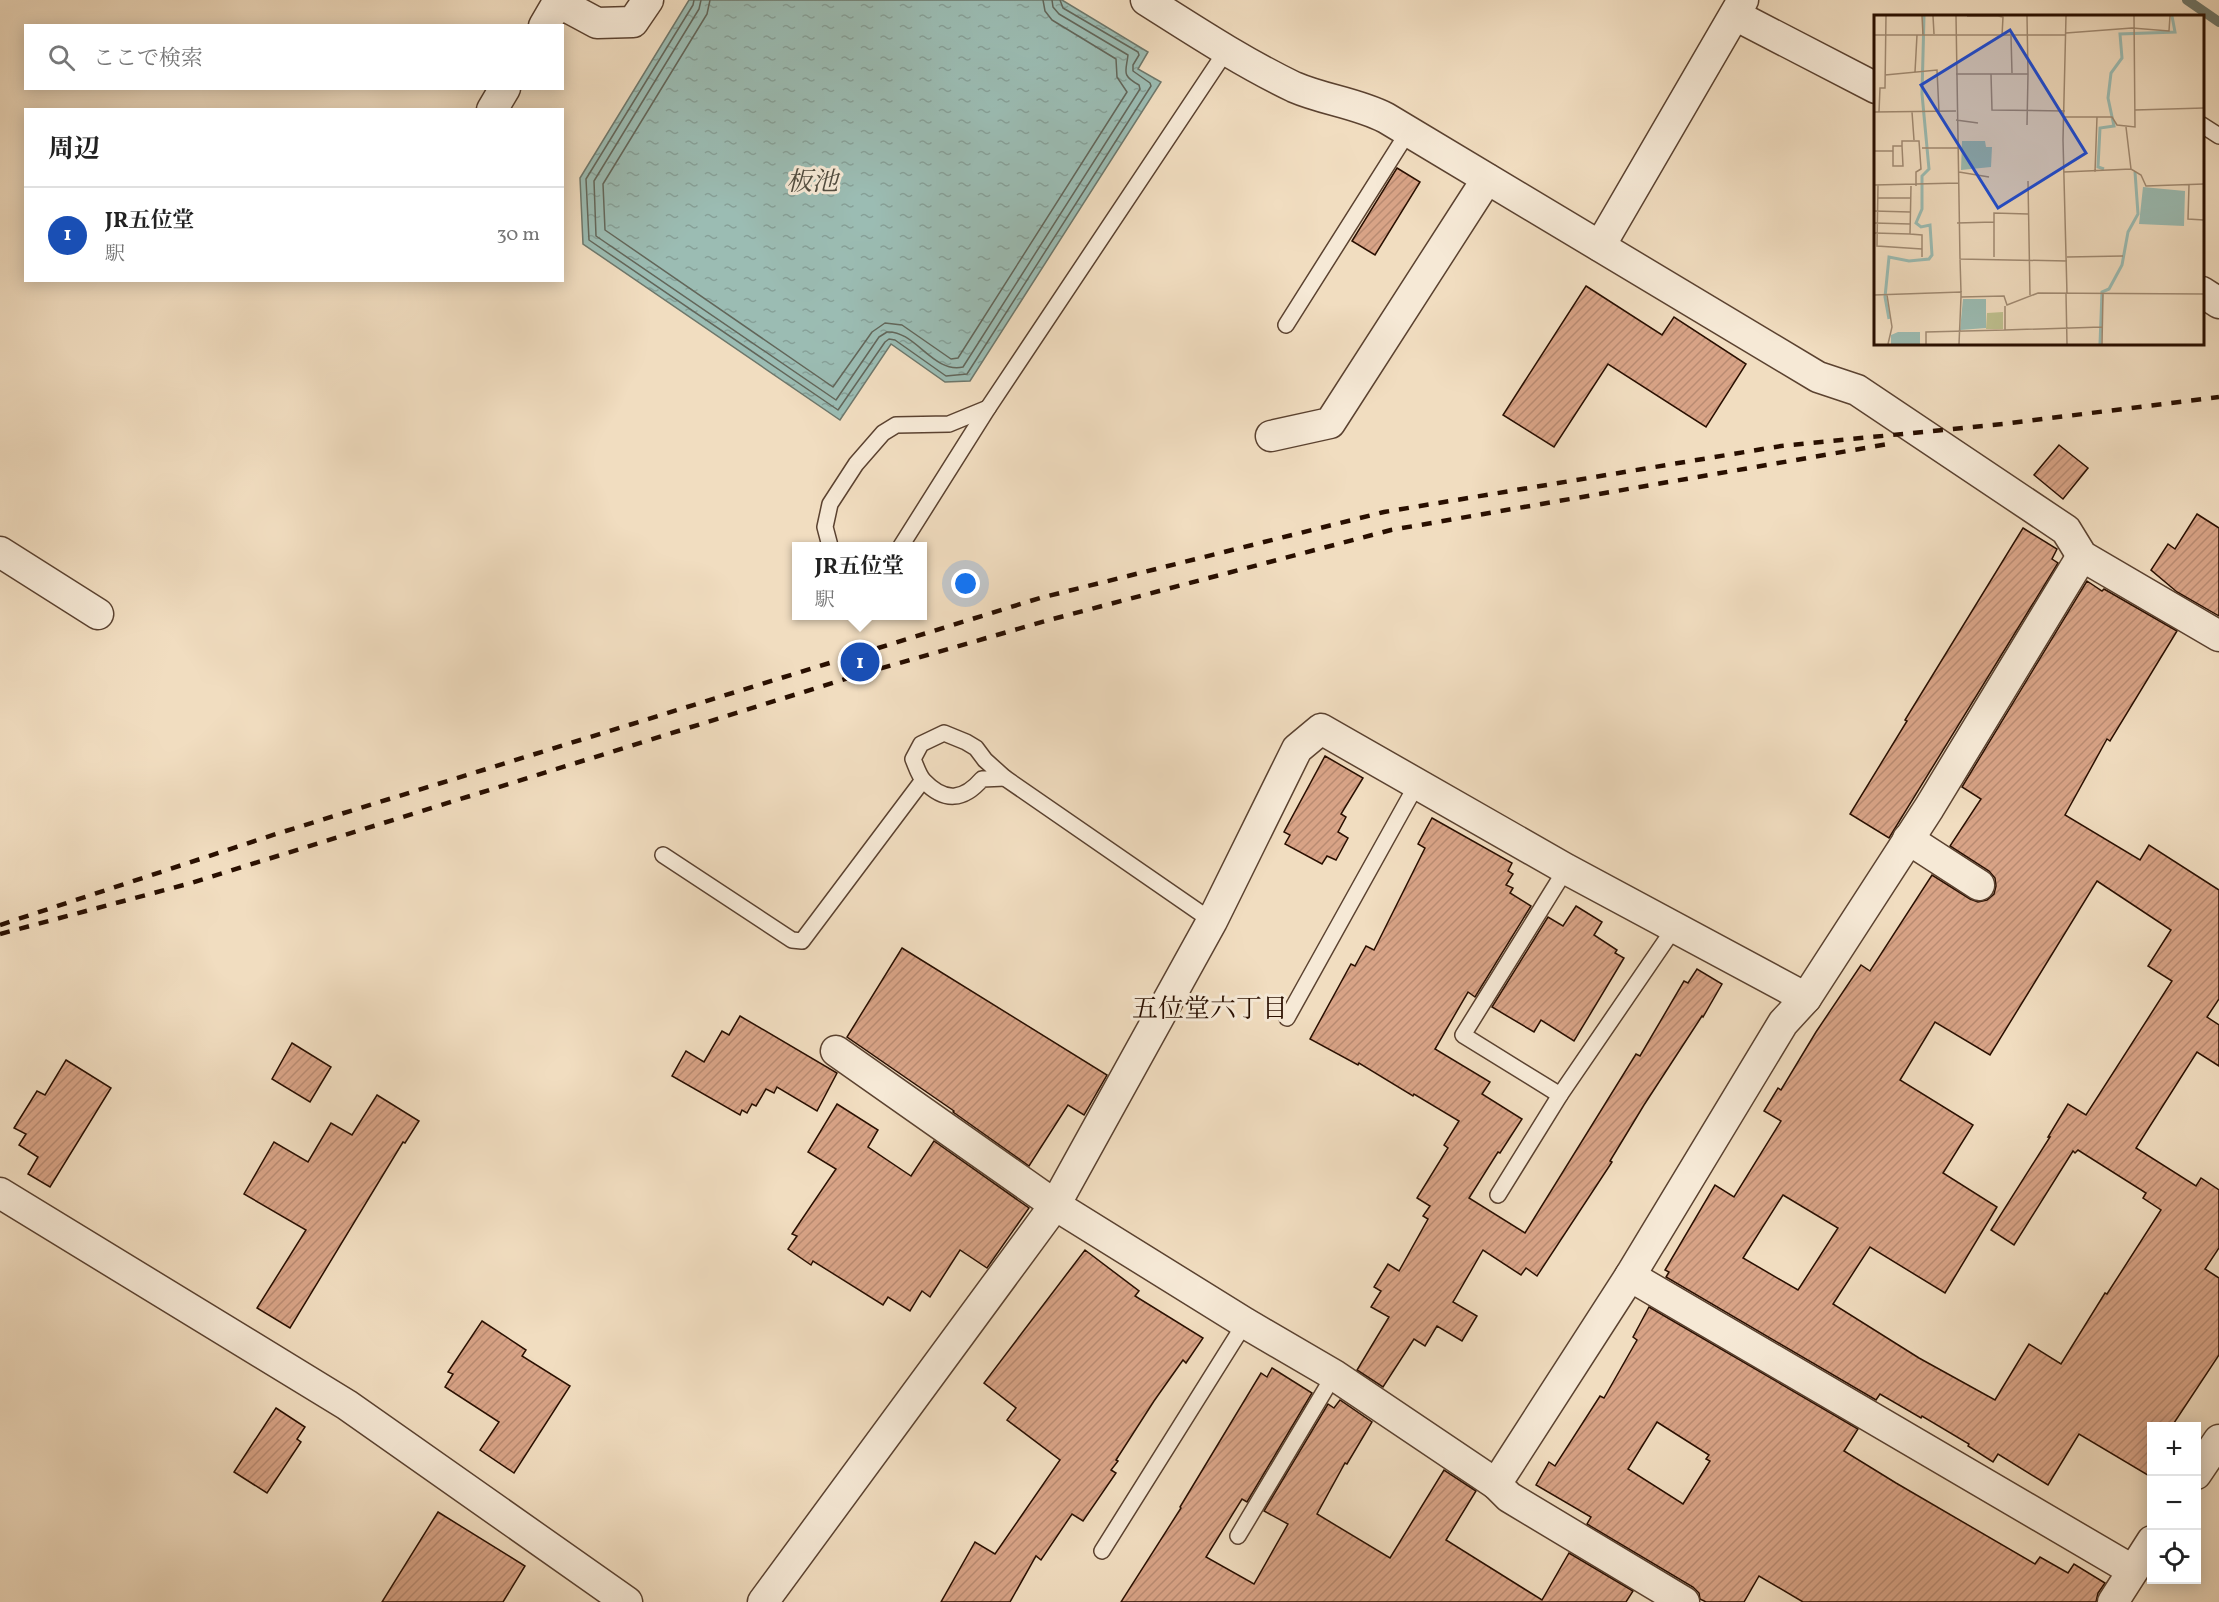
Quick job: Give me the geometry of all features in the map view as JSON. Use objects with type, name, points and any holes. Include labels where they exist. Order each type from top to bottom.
[{"type":"street","points":[[545,24],[558,2],[597,23],[606,23],[633,22],[648,0]]},
{"type":"street","points":[[1146,0],[1226,51],[1296,88],[1368,109],[1818,377],[1857,390],[2066,530],[2082,556],[2219,636]]},
{"type":"street","points":[[1600,246],[1739,7],[1874,87]]},
{"type":"street","points":[[493,108],[504,90]]},
{"type":"street","points":[[1271,436],[1330,423],[1487,178]]},
{"type":"street","points":[[2204,293],[2219,303]]},
{"type":"street","points":[[0,552],[99,614]]},
{"type":"street","points":[[1496,1484],[1629,1276],[1783,1023],[1806,998],[1908,839],[2082,556]]},
{"type":"street","points":[[763,1602],[1056,1204],[1212,921],[1297,749],[1322,729],[1566,869],[1806,998]]},
{"type":"street","points":[[1908,839],[1979,885]]},
{"type":"street","points":[[836,1051],[1056,1204],[1245,1323],[1334,1375],[1496,1484],[1509,1497],[1684,1602]]},
{"type":"street","points":[[0,1193],[347,1405],[627,1602]]},
{"type":"street","points":[[1629,1276],[2132,1570]]},
{"type":"street","points":[[2114,1602],[2147,1547]]},
{"type":"lane","points":[[904,542],[988,408],[1226,51]]},
{"type":"lane","points":[[2204,126],[2219,136]]},
{"type":"lane","points":[[1286,325],[1408,132]]},
{"type":"lane","points":[[829,542],[825,527],[830,504],[856,464],[883,433],[896,425],[949,424],[988,408]]},
{"type":"lane","points":[[1005,778],[982,779],[973,790],[963,796],[951,797],[940,793],[923,780],[913,759],[921,744],[944,733],[966,742],[976,748],[1005,778],[1212,921]]},
{"type":"lane","points":[[663,855],[792,940],[802,941],[923,780]]},
{"type":"lane","points":[[1287,1018],[1418,784]]},
{"type":"lane","points":[[1560,1095],[1463,1035],[1566,869]]},
{"type":"lane","points":[[1498,1195],[1560,1095],[1675,927]]},
{"type":"lane","points":[[1102,1551],[1245,1323]]},
{"type":"lane","points":[[1238,1536],[1334,1375]]},
{"type":"water","name":"板池","points":[[689,0],[1062,0],[1148,52],[1138,69],[1161,82],[970,381],[945,382],[891,344],[840,420],[583,244],[580,178]]},
{"type":"building","points":[[1397,168],[1420,182],[1375,255],[1352,241]]},
{"type":"building","points":[[1586,286],[1662,335],[1674,317],[1746,364],[1706,427],[1608,364],[1554,447],[1503,415]]},
{"type":"building","points":[[2059,445],[2088,468],[2063,499],[2034,475]]},
{"type":"building","points":[[2197,514],[2219,528],[2219,616],[2177,592],[2151,570],[2168,544],[2175,549]]},
{"type":"building","points":[[2023,528],[2057,549],[2052,559],[2058,563],[1889,838],[1850,814]]},
{"type":"building","points":[[2087,581],[2177,631],[2110,741],[2107,739],[2065,815],[2140,860],[2149,845],[2219,890],[2219,999],[2207,1017],[2219,1025],[2219,1066],[2197,1052],[2136,1148],[2196,1186],[2201,1178],[2219,1190],[2219,1248],[2205,1269],[2219,1278],[2219,1355],[2175,1422],[2147,1422],[2147,1475],[2079,1434],[2048,1485],[1998,1454],[1993,1462],[1968,1446],[1969,1444],[1880,1394],[1876,1400],[1666,1277],[1669,1272],[1665,1270],[1715,1185],[1734,1197],[1781,1121],[1764,1111],[1778,1088],[1781,1090],[1861,965],[1870,971],[1932,875],[1978,902],[1987,900],[1994,894],[1995,878],[1989,871],[1950,846],[1981,799],[1962,787]],"holes":[[[2097,881],[2171,930],[2148,966],[2172,981],[2086,1115],[2068,1104],[2048,1137],[2050,1137],[1991,1230],[2014,1245],[2073,1151],[2075,1153],[2078,1150],[2146,1193],[2143,1198],[2161,1210],[2061,1364],[2029,1344],[1995,1400],[1919,1358],[1833,1304],[1870,1247],[1945,1293],[1997,1207],[1943,1173],[1973,1125],[1900,1080],[1935,1022],[1990,1055]],[[1783,1195],[1838,1228],[1798,1290],[1743,1258]]]},
{"type":"building","points":[[1325,756],[1363,778],[1341,814],[1346,817],[1338,832],[1348,838],[1336,860],[1327,856],[1322,864],[1285,844],[1290,835],[1284,832]]},
{"type":"building","points":[[1432,818],[1512,863],[1508,871],[1513,874],[1506,885],[1513,888],[1510,893],[1531,906],[1475,997],[1468,992],[1435,1049],[1490,1082],[1482,1094],[1522,1119],[1469,1198],[1525,1233],[1636,1054],[1640,1056],[1684,981],[1688,983],[1697,969],[1722,984],[1703,1017],[1644,1105],[1610,1161],[1612,1162],[1537,1276],[1526,1268],[1521,1275],[1483,1250],[1453,1302],[1477,1316],[1462,1341],[1437,1326],[1425,1346],[1414,1339],[1383,1387],[1357,1370],[1389,1317],[1371,1307],[1381,1291],[1374,1287],[1388,1264],[1399,1271],[1428,1219],[1423,1216],[1430,1206],[1417,1198],[1448,1148],[1444,1145],[1459,1121],[1359,1063],[1358,1065],[1310,1039],[1351,964],[1355,966],[1366,946],[1374,950],[1425,848],[1418,844]]},
{"type":"building","points":[[1576,906],[1602,922],[1594,935],[1617,950],[1615,953],[1624,958],[1574,1041],[1541,1020],[1534,1032],[1492,1007],[1548,917],[1563,926]]},
{"type":"building","points":[[902,948],[1107,1075],[1084,1115],[1068,1105],[1029,1166],[847,1037]]},
{"type":"building","points":[[740,1016],[837,1073],[817,1111],[777,1087],[774,1093],[766,1089],[756,1106],[752,1104],[747,1113],[742,1110],[740,1115],[672,1076],[686,1051],[704,1062],[722,1031],[729,1035]]},
{"type":"building","points":[[292,1043],[331,1067],[310,1102],[272,1079]]},
{"type":"building","points":[[66,1060],[111,1088],[50,1187],[28,1174],[38,1157],[19,1145],[26,1134],[14,1128],[37,1091],[45,1095]]},
{"type":"building","points":[[377,1095],[419,1121],[405,1143],[403,1142],[290,1328],[257,1308],[306,1230],[244,1194],[274,1142],[308,1162],[331,1123],[352,1135]]},
{"type":"building","points":[[837,1104],[878,1130],[868,1147],[911,1176],[934,1141],[1029,1208],[987,1268],[960,1250],[930,1297],[922,1291],[910,1311],[888,1297],[883,1305],[813,1261],[811,1265],[788,1249],[797,1236],[792,1234],[836,1169],[808,1152]]},
{"type":"building","points":[[1085,1250],[1139,1291],[1135,1296],[1203,1338],[1186,1363],[1183,1360],[1154,1401],[1116,1460],[1118,1461],[1111,1470],[1116,1473],[1083,1521],[1072,1514],[1041,1560],[1036,1556],[1010,1602],[941,1602],[975,1542],[995,1554],[1060,1460],[1007,1420],[1016,1408],[984,1383]]},
{"type":"building","points":[[1649,1307],[1858,1429],[1844,1451],[1896,1483],[2035,1564],[2040,1557],[2068,1573],[2074,1564],[2105,1583],[2098,1593],[2096,1602],[1803,1602],[1759,1576],[1744,1602],[1706,1602],[1700,1599],[1699,1593],[1693,1587],[1587,1524],[1591,1517],[1536,1485],[1549,1462],[1555,1466],[1600,1396],[1604,1398],[1637,1340],[1633,1337]],"holes":[[[1657,1422],[1709,1455],[1706,1459],[1710,1461],[1683,1504],[1628,1469]]]},
{"type":"building","points":[[482,1321],[526,1350],[522,1356],[570,1386],[514,1473],[480,1450],[499,1422],[445,1387],[453,1374],[448,1372]]},
{"type":"building","points":[[1272,1368],[1312,1393],[1247,1502],[1242,1499],[1206,1557],[1254,1584],[1288,1524],[1264,1511],[1328,1404],[1334,1408],[1340,1400],[1372,1422],[1347,1464],[1345,1463],[1317,1514],[1390,1558],[1444,1470],[1476,1491],[1446,1540],[1542,1600],[1569,1553],[1633,1591],[1626,1602],[1121,1602],[1181,1508],[1261,1373],[1267,1377]]},
{"type":"building","points":[[276,1408],[305,1427],[297,1439],[301,1442],[267,1493],[234,1472]]},
{"type":"building","points":[[438,1512],[525,1566],[503,1602],[382,1602]]},
{"type":"waterway","points":[[2187,0],[2219,22]]},
{"type":"railway","points":[[0,925],[276,834],[1040,598],[1384,512],[1781,446],[2003,424],[2219,397]]},
{"type":"railway","points":[[0,934],[191,883],[858,675],[1049,620],[1391,530],[1894,443]]},
{"type":"place","name":"JR五位堂","points":[[860,662]]},
{"type":"district","name":"五位堂六丁目","points":[[1210,1008]]}]
